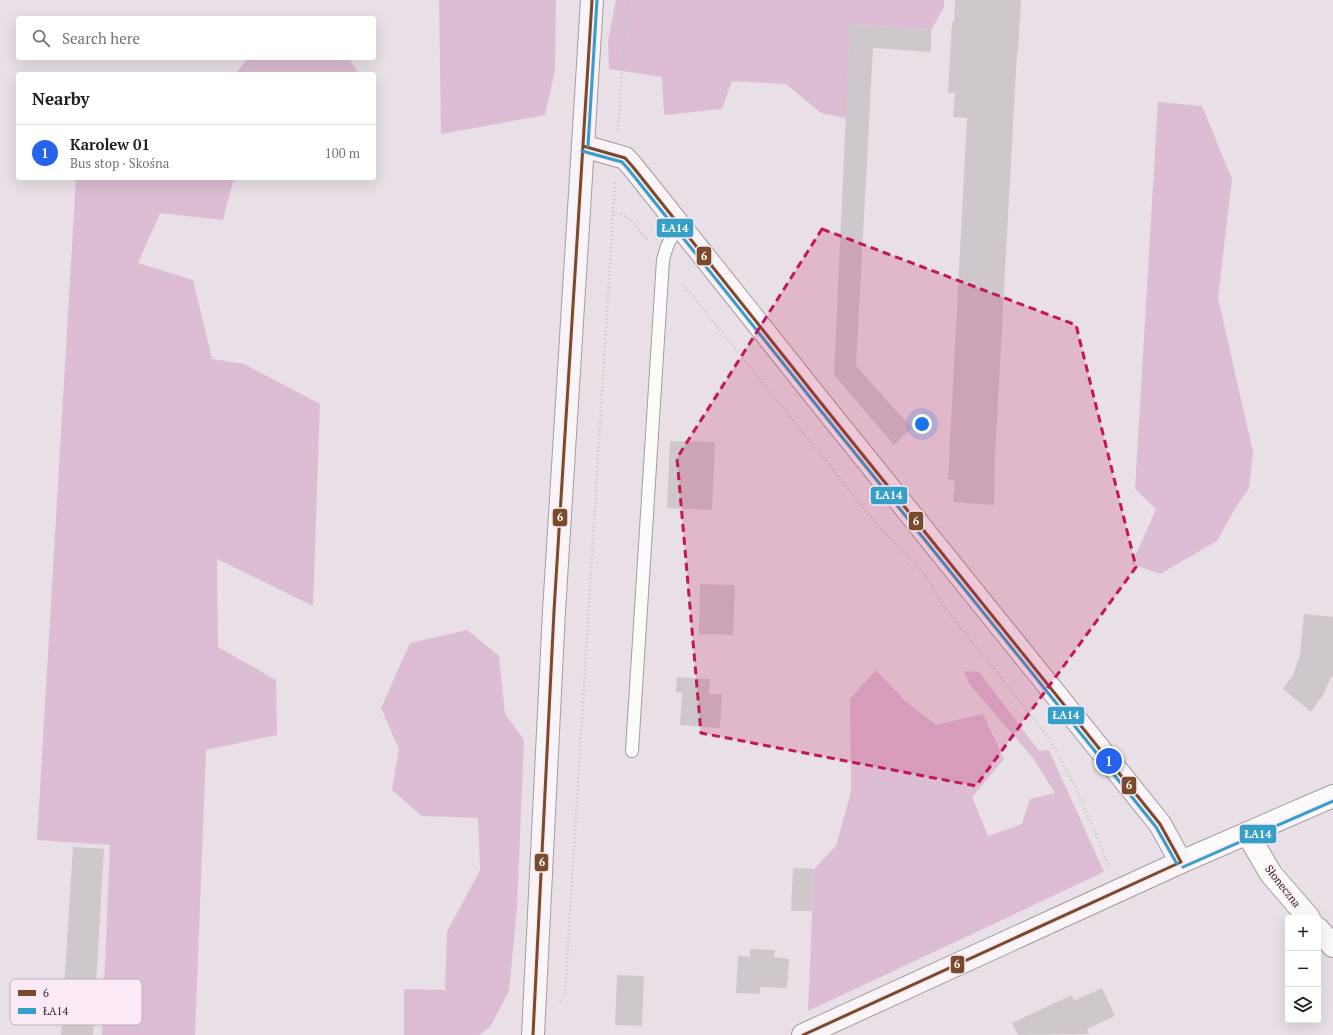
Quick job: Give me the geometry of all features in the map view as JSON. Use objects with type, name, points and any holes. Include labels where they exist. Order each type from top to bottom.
[{"type":"street","points":[[534,1026],[554,611],[592,0]]},
{"type":"street","points":[[583,146],[625,158],[634,167],[825,408],[1160,824],[1181,862]]},
{"type":"street","points":[[803,1035],[1181,862],[1333,796]]},
{"type":"street","name":"Słoneczna","points":[[1247,833],[1271,874],[1306,915]]},
{"type":"street","points":[[1321,932],[1333,946]]},
{"type":"lane","points":[[632,751],[664,260],[668,246],[679,224]]},
{"type":"path","points":[[534,1026],[552,1007],[559,1002],[565,993],[627,0]]},
{"type":"path","points":[[613,212],[621,214],[631,220],[880,528],[917,566],[932,585],[938,597],[952,617],[1052,742],[1080,797],[1119,890]]},
{"type":"highlighted area","points":[[822,229],[1076,325],[1136,567],[976,786],[701,733],[677,458]]},
{"type":"shaded area","points":[[439,0],[556,0],[555,70],[545,115],[441,134]]},
{"type":"shaded area","points":[[616,0],[944,0],[944,7],[931,30],[850,24],[846,118],[821,113],[786,84],[732,81],[722,109],[664,115],[662,77],[609,69],[608,41]]},
{"type":"shaded area","points":[[246,60],[350,60],[358,72],[237,72]]},
{"type":"shaded area","points":[[1158,102],[1202,106],[1232,179],[1218,298],[1253,452],[1249,489],[1237,505],[1217,541],[1160,574],[1132,564],[1156,509],[1135,489]]},
{"type":"shaded area","points":[[76,180],[233,180],[223,220],[160,213],[138,263],[193,280],[212,359],[244,364],[320,404],[313,606],[217,559],[218,647],[276,680],[277,735],[206,750],[195,1035],[102,1035],[102,1025],[142,1025],[142,979],[104,979],[110,845],[37,840]]},
{"type":"shaded area","points":[[467,630],[499,656],[505,714],[524,740],[517,908],[509,991],[490,1027],[479,1035],[404,1035],[404,989],[445,990],[447,932],[480,870],[478,818],[422,816],[392,790],[399,749],[381,708],[410,643]]},
{"type":"shaded area","points":[[876,670],[905,701],[936,725],[983,714],[1004,759],[972,797],[988,836],[1022,824],[1030,799],[1055,793],[1033,758],[970,685],[964,671],[979,672],[1039,751],[1049,750],[1104,872],[808,1011],[814,869],[836,846],[851,792],[850,699]]},
{"type":"building","points":[[955,0],[1021,0],[995,456],[994,505],[953,502],[955,480],[948,479],[967,118],[953,117],[955,93],[948,93],[952,22],[954,22]]},
{"type":"building","points":[[850,24],[931,30],[931,52],[873,48],[856,366],[912,428],[894,445],[834,375]]},
{"type":"building","points":[[670,441],[715,442],[712,510],[667,508]]},
{"type":"building","points":[[700,584],[735,585],[733,635],[699,634]]},
{"type":"building","points":[[1304,614],[1333,617],[1333,677],[1331,677],[1323,695],[1311,712],[1283,689],[1293,675],[1300,655]]},
{"type":"building","points":[[677,677],[710,679],[709,694],[722,694],[720,728],[680,725],[682,693],[676,692]]},
{"type":"building","points":[[73,847],[104,849],[96,979],[65,979]]},
{"type":"building","points":[[793,868],[814,869],[812,911],[791,911]]},
{"type":"building","points":[[750,949],[775,950],[774,957],[789,959],[787,988],[760,987],[760,994],[736,993],[738,956],[750,957]]},
{"type":"building","points":[[617,975],[644,976],[642,1026],[615,1025]]},
{"type":"building","points":[[1102,988],[1115,1016],[1087,1029],[1089,1034],[1018,1035],[1012,1023],[1072,995],[1074,1001]]},
{"type":"building","points":[[62,1025],[94,1025],[93,1035],[61,1035]]},
{"type":"transit line","name":"6","points":[[533,1035],[554,611],[592,0]]},
{"type":"transit line","name":"ŁA14","points":[[588,146],[597,0]]},
{"type":"transit line","name":"6","points":[[583,146],[625,158],[633,167],[1160,824],[1181,862],[803,1035]]},
{"type":"transit line","name":"ŁA14","points":[[582,151],[622,162],[629,170],[1156,827],[1177,864]]},
{"type":"transit line","name":"ŁA14","points":[[1183,867],[1333,801]]},
{"type":"place","name":"Karolew 01","points":[[1109,761]]}]
